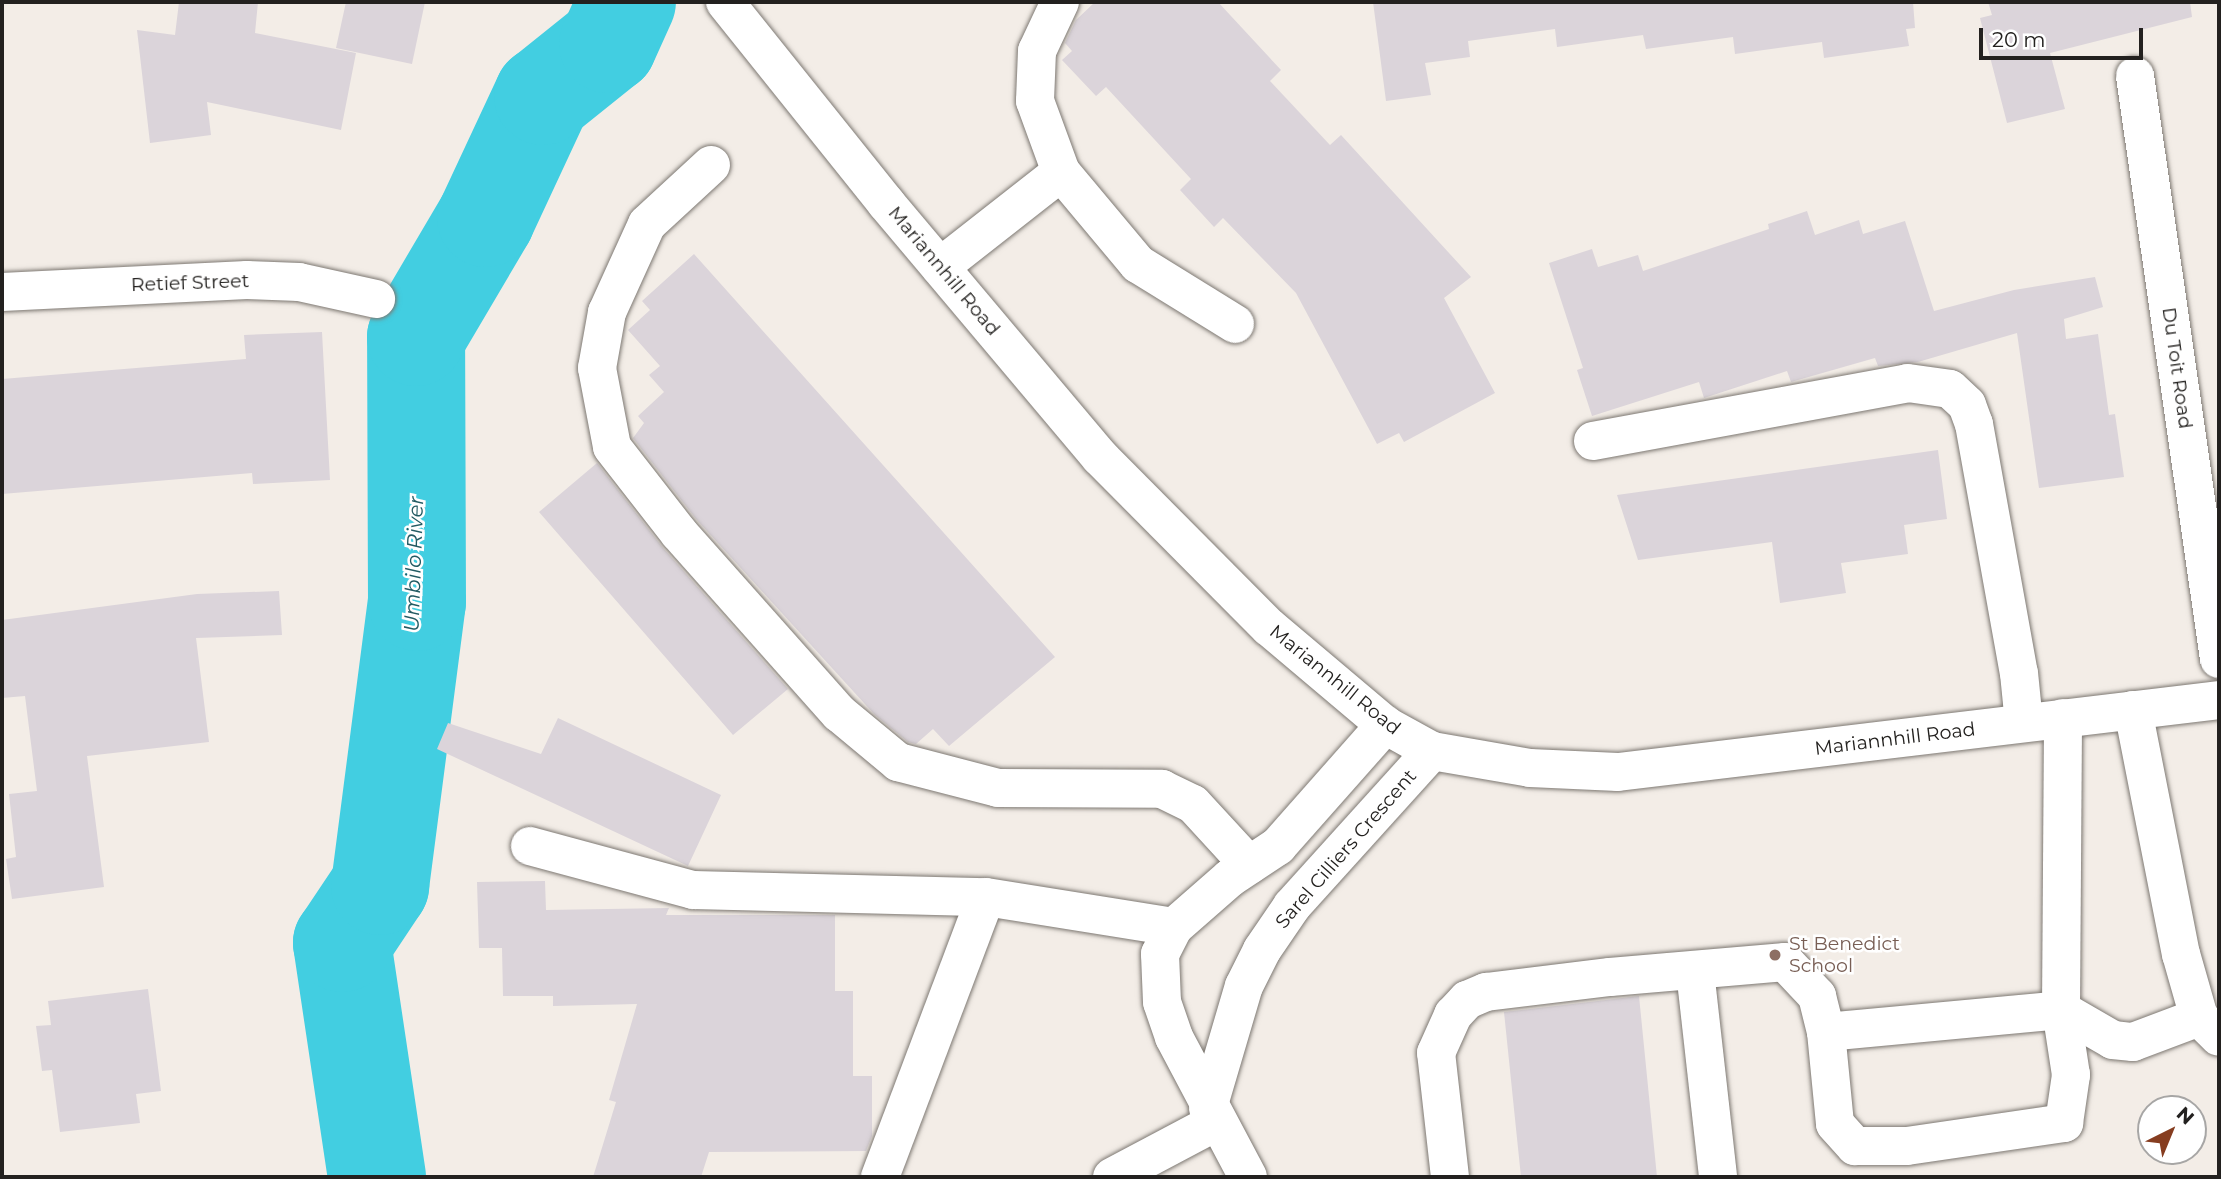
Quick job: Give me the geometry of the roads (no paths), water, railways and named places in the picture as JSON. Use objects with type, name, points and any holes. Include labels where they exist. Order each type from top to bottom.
[{"type":"street","points":[[1060,2],[1037,51],[1035,101],[1061,172],[1138,264],[1234,324]]},
{"type":"street","name":"Mariannhill Road","points":[[730,9],[940,267],[1100,457],[1269,627],[1385,725],[1432,751],[1530,768],[1618,772],[2219,700]]},
{"type":"street","name":"Du Toit Road","points":[[2135,76],[2219,659]]},
{"type":"street","points":[[711,165],[647,225],[607,312],[597,368],[612,447],[679,533],[839,713],[898,762],[998,788],[1162,789],[1193,804],[1249,865]]},
{"type":"street","points":[[940,267],[1061,172]]},
{"type":"street","name":"Retief Street","points":[[2,292],[247,280],[299,282],[376,299]]},
{"type":"street","points":[[1593,441],[1908,383],[1950,389],[1967,405],[1974,424],[2020,673],[2024,723]]},
{"type":"street","points":[[1826,1032],[2061,1010],[2113,1040],[2133,1042],[2209,1027],[2181,954],[2133,710]]},
{"type":"street","points":[[1450,1177],[1436,1053],[1443,1031],[1467,1000],[1520,986],[1785,962],[1816,996],[1826,1032],[1835,1124],[1855,1146],[1907,1146],[2064,1123],[2071,1075],[2061,1010],[2063,718]]},
{"type":"street","points":[[1248,1177],[1212,1115],[1162,1002],[1160,954],[1174,927],[1249,865],[1278,846],[1385,725]]},
{"type":"street","name":"Sarel Cilliers Crescent","points":[[1212,1115],[1244,986],[1262,950],[1292,906],[1432,751]]},
{"type":"street","points":[[530,846],[692,890],[986,897],[1174,927]]},
{"type":"street","points":[[880,1177],[986,897]]},
{"type":"street","points":[[1695,971],[1718,1177]]},
{"type":"street","points":[[1112,1177],[1212,1115]]},
{"type":"waterway","name":"Umbilo River","points":[[377,1177],[342,943],[380,886],[417,602],[416,337],[486,218],[543,96],[608,44],[627,2]]},
{"type":"place","name":"St Benedict School","points":[[1775,955]]}]
